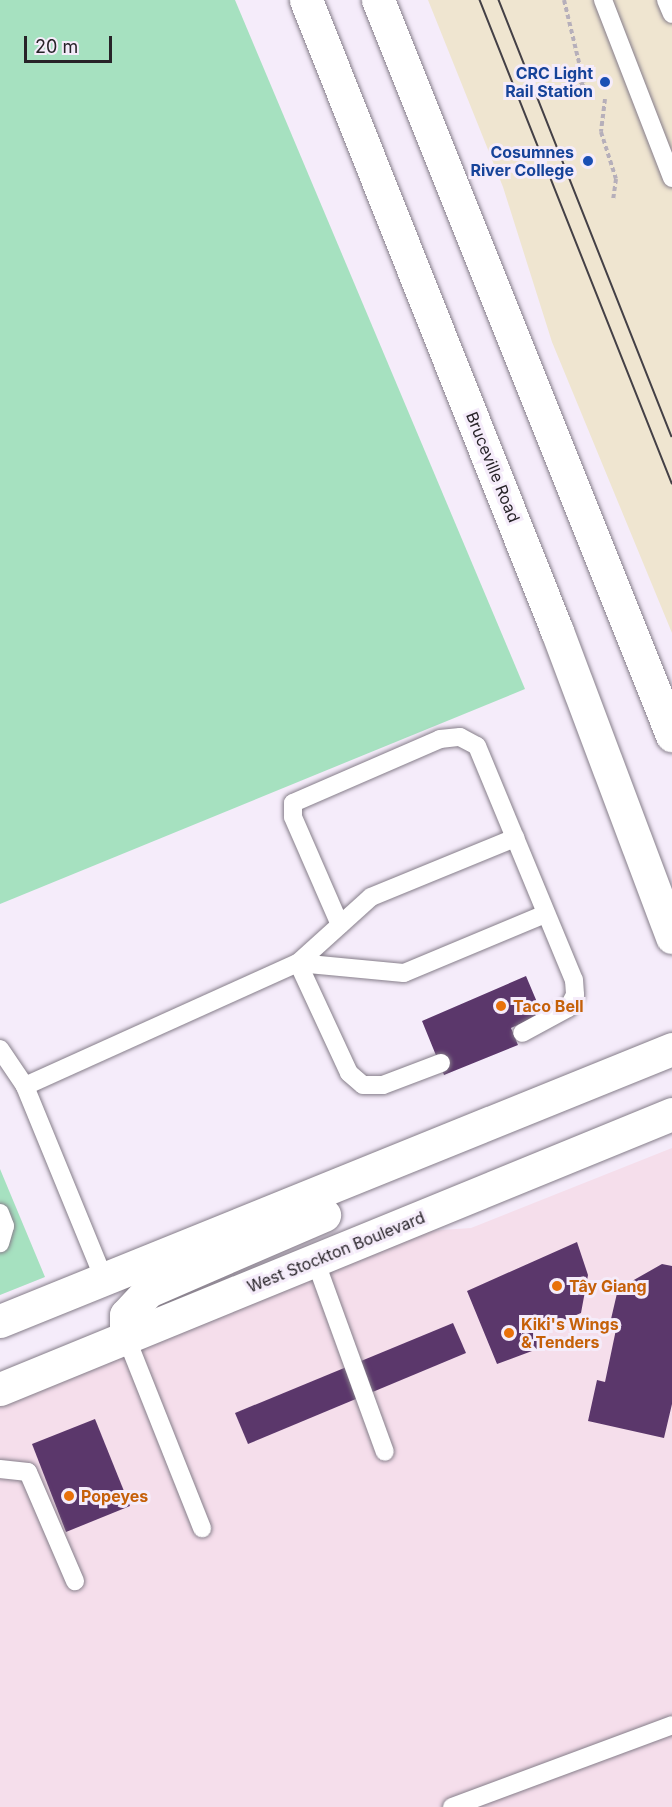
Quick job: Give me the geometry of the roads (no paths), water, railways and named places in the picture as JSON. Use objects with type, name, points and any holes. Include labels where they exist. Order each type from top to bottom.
[{"type":"street","name":"Bruceville Road","points":[[306,0],[557,631],[672,937]]},
{"type":"street","points":[[378,0],[672,735]]},
{"type":"street","points":[[0,1321],[672,1049]]},
{"type":"street","name":"West Stockton Boulevard","points":[[0,1389],[672,1114]]},
{"type":"street","points":[[126,1338],[126,1315],[148,1291],[339,1208],[413,1154]]},
{"type":"lane","points":[[603,0],[672,178]]},
{"type":"lane","points":[[666,0],[672,14]]},
{"type":"lane","points":[[340,925],[293,817],[293,803],[303,795],[440,739],[460,737],[477,746],[487,762],[545,914],[574,980],[575,995],[568,1008],[522,1033]]},
{"type":"lane","points":[[25,1086],[298,963],[371,897],[515,838]]},
{"type":"lane","points":[[298,963],[404,973],[545,914]]},
{"type":"lane","points":[[298,963],[349,1073],[363,1085],[383,1085],[441,1063]]},
{"type":"lane","points":[[0,1049],[25,1086],[104,1279]]},
{"type":"lane","points":[[315,1260],[385,1452]]},
{"type":"lane","points":[[126,1338],[202,1528]]},
{"type":"lane","points":[[0,1469],[28,1472],[75,1581]]},
{"type":"lane","points":[[452,1807],[672,1725]]},
{"type":"tram line","points":[[480,0],[672,483]]},
{"type":"tram line","points":[[499,0],[672,436]]},
{"type":"place","name":"CRC Light Rail Station","points":[[605,82]]},
{"type":"place","name":"Cosumnes River College","points":[[588,161]]},
{"type":"place","name":"Taco Bell","points":[[501,1006]]},
{"type":"place","name":"Tây Giang","points":[[557,1286]]},
{"type":"place","name":"Kiki's Wings & Tenders","points":[[509,1333]]},
{"type":"place","name":"Popeyes","points":[[69,1496]]}]
